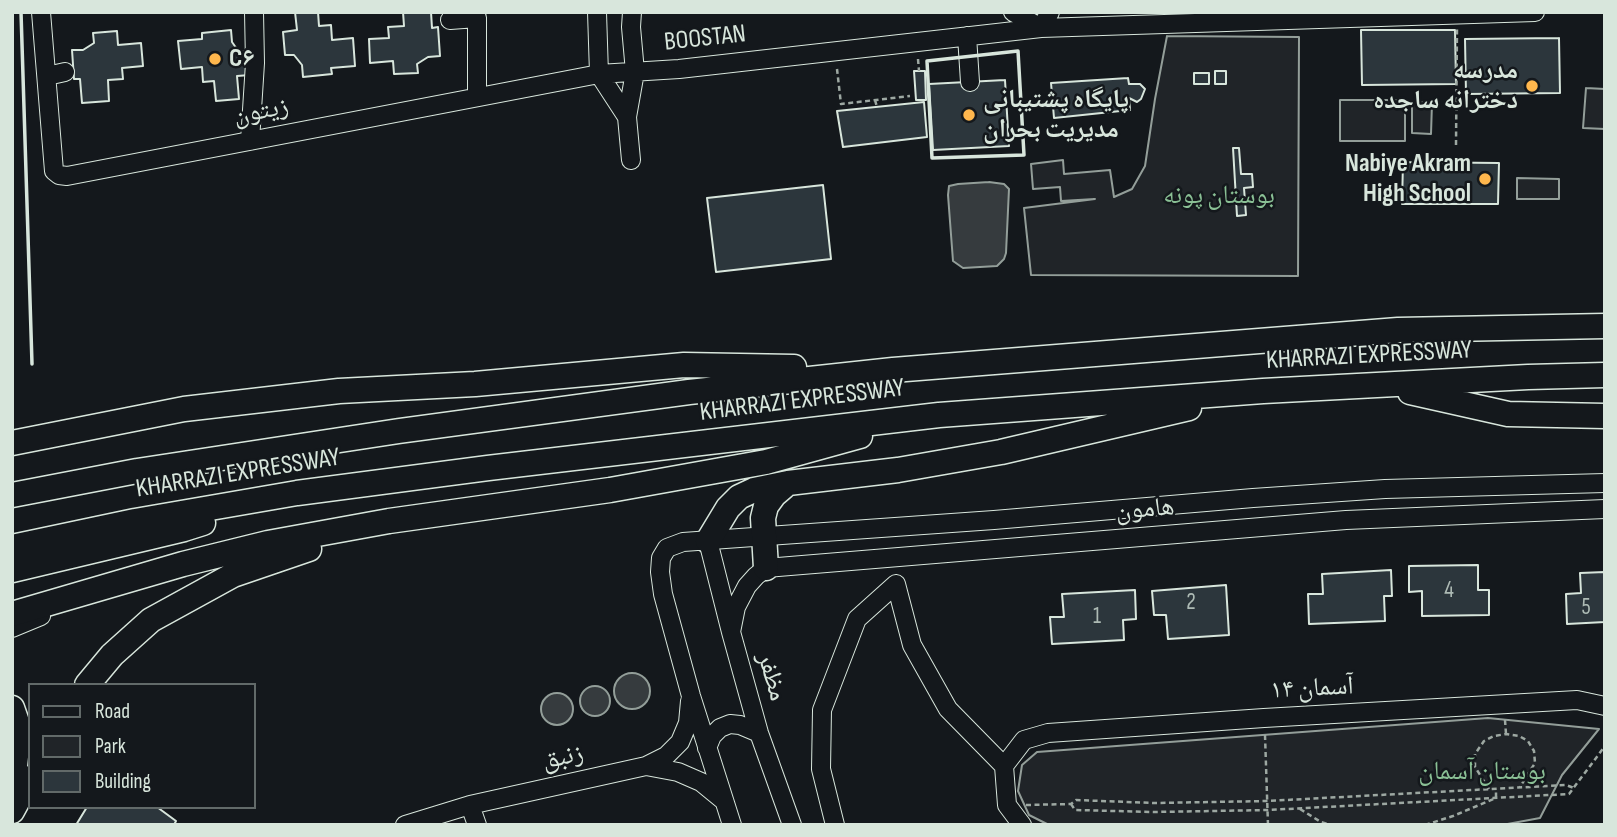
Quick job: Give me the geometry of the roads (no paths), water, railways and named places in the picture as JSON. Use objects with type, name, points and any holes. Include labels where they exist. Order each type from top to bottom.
[{"type":"highway","name":"KHARRAZI EXPRESSWAY","points":[[12,495],[137,471],[399,431],[689,392],[893,370],[1398,330],[1605,326]]},
{"type":"highway","points":[[12,443],[184,408],[339,391],[475,384],[684,365],[893,370]]},
{"type":"highway","name":"KHARRAZI EXPRESSWAY","points":[[12,547],[135,521],[297,493],[939,415],[1263,391],[1605,375]]},
{"type":"highway","points":[[1378,385],[1508,414],[1605,416]]},
{"type":"highway","points":[[708,541],[728,509],[739,497],[754,490],[788,483],[898,470],[1001,452],[1263,391]]},
{"type":"highway","points":[[12,614],[183,564],[268,543],[460,510],[610,490],[766,461],[939,415]]},
{"type":"highway","points":[[766,568],[762,518],[774,495],[788,483]]},
{"type":"highway","points":[[12,570],[184,529],[297,493]]},
{"type":"highway","points":[[88,683],[112,655],[151,620],[233,575],[322,545],[460,510]]},
{"type":"highway","points":[[12,708],[19,728],[12,777]]},
{"type":"highway","points":[[12,811],[28,782]]},
{"type":"street","name":"زیتون","points":[[40,12],[54,171],[67,176],[599,74],[635,72]]},
{"type":"street","points":[[250,141],[255,63],[254,12]]},
{"type":"street","points":[[1013,12],[1046,20]]},
{"type":"street","name":"BOOSTAN","points":[[635,72],[967,36],[1046,20],[1307,20],[1381,14],[1535,12]]},
{"type":"street","points":[[597,14],[603,28],[610,32],[624,31],[631,20]]},
{"type":"street","points":[[597,14],[599,74],[627,117]]},
{"type":"street","points":[[450,20],[477,15],[477,97]]},
{"type":"street","points":[[631,20],[635,72],[627,117],[631,160]]},
{"type":"street","points":[[967,36],[970,82]]},
{"type":"street","points":[[47,76],[65,72]]},
{"type":"street","name":"هامون","points":[[691,696],[663,594],[660,572],[661,558],[667,548],[683,542],[1385,489],[1605,482]]},
{"type":"street","points":[[1385,489],[1385,517]]},
{"type":"street","name":"هامون","points":[[766,568],[1385,517],[1605,509]]},
{"type":"street","name":"مظفر","points":[[708,541],[759,733],[792,825]]},
{"type":"street","points":[[731,632],[736,607],[747,586],[766,568]]},
{"type":"street","points":[[12,628],[120,583]]},
{"type":"street","points":[[835,825],[821,769],[822,710],[857,619],[896,584],[912,645],[948,709],[1004,766],[1007,805],[1024,819]]},
{"type":"street","points":[[691,696],[732,825]]},
{"type":"street","name":"زنبق","points":[[405,825],[470,805],[646,766],[666,756],[680,742],[688,723],[691,696]]},
{"type":"street","name":"آسمان ۱۴","points":[[1004,766],[1024,740],[1048,733],[1577,700],[1605,706]]},
{"type":"street","points":[[708,748],[712,736],[720,728],[730,724],[759,733]]},
{"type":"street","points":[[646,766],[678,772],[701,782],[723,800]]},
{"type":"street","points":[[470,805],[477,825]]},
{"type":"place","name":"C۶","points":[[215,59]]},
{"type":"place","name":"مدرسه دخترانه ساجده","points":[[1532,86]]},
{"type":"place","name":"پایگاه پشتیبانی مدیریت بحران","points":[[969,115]]},
{"type":"place","name":"Nabiye Akram High School","points":[[1485,179]]},
{"type":"park label","name":"بوستان پونه","points":[[1219,196]]},
{"type":"park label","name":"بوستان آسمان","points":[[1482,772]]}]
